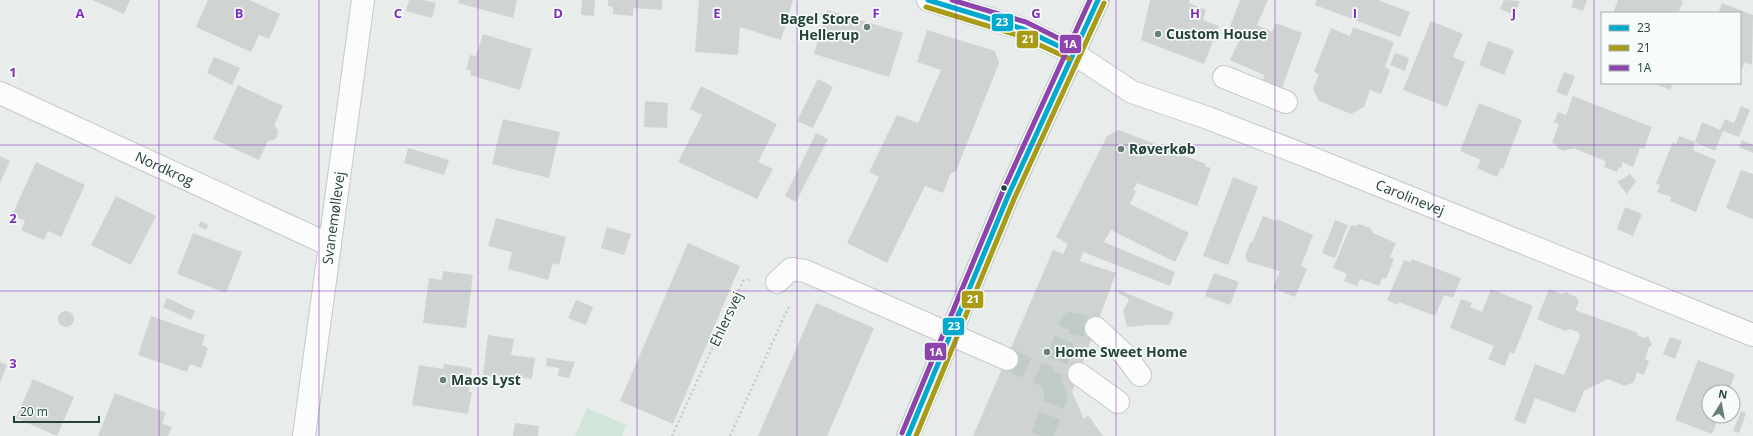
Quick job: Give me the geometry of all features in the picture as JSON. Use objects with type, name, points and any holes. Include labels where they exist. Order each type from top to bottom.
[{"type":"main road","points":[[908,436],[1008,196],[1098,0]]},
{"type":"street","name":"Svanemøllevej","points":[[304,436],[363,0]]},
{"type":"street","name":"Carolinevej","points":[[928,0],[1023,29],[1073,53],[1132,92],[1208,118],[1314,159],[1753,335]]},
{"type":"street","points":[[1224,77],[1286,102]]},
{"type":"street","name":"Nordkrog","points":[[0,93],[330,245]]},
{"type":"street","points":[[777,282],[791,269],[805,271],[1007,359]]},
{"type":"street","points":[[1096,328],[1126,355],[1140,375]]},
{"type":"street","points":[[1079,374],[1118,402]]},
{"type":"path","name":"Ehlersvej","points":[[672,436],[743,281],[762,277],[777,282]]},
{"type":"path","points":[[730,436],[791,301],[777,282]]},
{"type":"green space","points":[[587,408],[626,425],[622,436],[575,436]]},
{"type":"building","points":[[92,0],[130,0],[124,14]]},
{"type":"building","points":[[208,0],[249,0],[280,14],[269,39],[259,35],[251,52],[196,27]]},
{"type":"building","points":[[409,0],[424,0],[436,3],[432,18],[406,11]]},
{"type":"building","points":[[459,0],[517,0],[513,18],[458,3]]},
{"type":"building","points":[[582,0],[595,0],[594,16],[581,15]]},
{"type":"building","points":[[608,0],[662,0],[662,10],[633,8],[633,16],[613,14],[613,7],[608,6]]},
{"type":"building","points":[[699,0],[793,0],[781,40],[740,27],[738,55],[695,52]]},
{"type":"building","points":[[1150,0],[1190,0],[1189,3],[1206,10],[1203,20],[1219,26],[1204,64],[1141,40]]},
{"type":"building","points":[[1240,0],[1268,0],[1257,25],[1272,32],[1276,23],[1302,33],[1282,88],[1263,80],[1264,75],[1230,60],[1242,34],[1229,29]]},
{"type":"building","points":[[1317,0],[1378,0],[1410,12],[1400,37],[1315,5]]},
{"type":"building","points":[[1504,0],[1520,1],[1514,15],[1500,9]]},
{"type":"building","points":[[1574,0],[1587,0],[1583,11],[1571,7]]},
{"type":"building","points":[[1618,0],[1680,0],[1683,2],[1679,11],[1676,12],[1613,12]]},
{"type":"building","points":[[1722,3],[1753,15],[1752,65],[1745,62],[1741,68],[1741,12],[1718,12]]},
{"type":"building","points":[[827,10],[903,33],[889,77],[814,54]]},
{"type":"building","points":[[1431,21],[1463,34],[1453,57],[1465,62],[1447,107],[1403,90]]},
{"type":"building","points":[[1353,27],[1394,42],[1385,67],[1390,70],[1381,94],[1370,90],[1364,107],[1351,114],[1319,101],[1313,89],[1319,74],[1314,72],[1331,28],[1350,36]]},
{"type":"building","points":[[927,30],[995,51],[999,63],[956,171],[951,173],[943,193],[925,186],[887,263],[847,243],[879,177],[869,172],[897,115],[918,123],[941,70],[917,62]]},
{"type":"building","points":[[483,34],[532,49],[520,90],[470,75],[471,71],[466,69],[470,55],[476,56]]},
{"type":"building","points":[[1488,41],[1514,50],[1504,75],[1479,65]]},
{"type":"building","points":[[1395,53],[1409,58],[1405,71],[1390,65]]},
{"type":"building","points":[[214,57],[240,68],[232,85],[207,73]]},
{"type":"building","points":[[1564,72],[1575,76],[1567,96],[1556,92]]},
{"type":"building","points":[[818,79],[833,87],[813,128],[797,121]]},
{"type":"building","points":[[1656,84],[1673,84],[1670,90]]},
{"type":"building","points":[[238,85],[283,106],[274,125],[278,131],[277,137],[274,140],[268,141],[259,160],[213,139]]},
{"type":"building","points":[[701,86],[777,124],[758,162],[773,169],[757,199],[678,162],[702,115],[690,109]]},
{"type":"building","points":[[1573,96],[1652,127],[1644,149],[1640,148],[1633,167],[1622,162],[1622,168],[1619,167],[1617,172],[1604,167],[1606,162],[1603,160],[1573,148],[1572,150],[1569,149],[1565,151],[1557,148],[1556,144],[1552,143],[1559,124],[1554,122],[1558,112],[1566,115]]},
{"type":"building","points":[[645,101],[668,103],[667,128],[644,127]]},
{"type":"building","points":[[1479,103],[1522,120],[1503,169],[1501,168],[1497,177],[1477,168],[1481,160],[1460,151]]},
{"type":"building","points":[[1741,106],[1750,110],[1739,137],[1723,131],[1715,151],[1695,142],[1702,122],[1720,130],[1725,119],[1734,123]]},
{"type":"building","points":[[503,119],[560,132],[549,178],[492,164]]},
{"type":"building","points":[[1119,130],[1206,164],[1205,166],[1211,168],[1197,206],[1137,183],[1133,190],[1136,191],[1130,204],[1189,233],[1175,262],[1111,230],[1104,242],[1175,272],[1170,286],[1083,252],[1080,261],[1116,273],[1072,392],[1084,419],[1088,415],[1103,436],[973,436],[1053,250],[1063,254],[1068,244],[1056,237],[1107,136]]},
{"type":"building","points":[[816,133],[828,139],[796,202],[785,196]]},
{"type":"building","points":[[1679,136],[1695,142],[1693,150],[1716,160],[1696,212],[1670,201],[1671,197],[1657,192],[1660,185],[1656,184],[1673,142],[1676,144]]},
{"type":"building","points":[[1742,140],[1753,145],[1753,153],[1739,147]]},
{"type":"building","points":[[408,148],[449,160],[444,175],[404,163]]},
{"type":"building","points":[[0,156],[10,161],[0,183]]},
{"type":"building","points":[[36,162],[85,185],[61,237],[48,231],[44,240],[21,230],[25,221],[12,215]]},
{"type":"building","points":[[1741,170],[1753,174],[1753,219],[1726,208]]},
{"type":"building","points":[[1630,174],[1636,181],[1627,194],[1617,182]]},
{"type":"building","points":[[1233,177],[1258,187],[1228,265],[1203,256]]},
{"type":"building","points":[[116,196],[156,216],[131,265],[91,245]]},
{"type":"building","points":[[1625,207],[1642,214],[1633,236],[1617,229]]},
{"type":"building","points":[[1263,216],[1276,221],[1277,219],[1313,235],[1301,266],[1307,269],[1295,297],[1273,288],[1280,271],[1248,262],[1245,256]]},
{"type":"building","points":[[496,218],[566,237],[559,265],[553,263],[548,280],[508,269],[512,252],[488,246]]},
{"type":"building","points":[[1335,220],[1348,225],[1335,258],[1322,253]]},
{"type":"building","points":[[201,221],[208,225],[206,230],[198,226]]},
{"type":"building","points":[[1359,224],[1370,228],[1373,233],[1396,243],[1390,257],[1394,259],[1386,279],[1382,278],[1379,286],[1360,279],[1357,286],[1344,281],[1347,274],[1333,268],[1351,225],[1355,226]]},
{"type":"building","points":[[607,227],[631,234],[624,255],[601,248]]},
{"type":"building","points":[[193,233],[242,252],[226,293],[177,274]]},
{"type":"building","points":[[688,243],[740,266],[673,424],[620,401]]},
{"type":"building","points":[[1412,259],[1461,278],[1453,298],[1444,295],[1435,316],[1399,302],[1398,305],[1387,300],[1404,260],[1411,262]]},
{"type":"building","points":[[443,271],[473,275],[466,328],[423,323],[429,278],[442,280]]},
{"type":"building","points":[[1214,273],[1239,282],[1230,305],[1205,296]]},
{"type":"building","points":[[1491,289],[1533,306],[1514,354],[1510,352],[1505,366],[1488,359],[1494,346],[1450,328],[1461,299],[1472,303],[1470,307],[1482,312]]},
{"type":"building","points":[[1549,289],[1562,294],[1566,292],[1576,297],[1579,302],[1575,310],[1638,333],[1637,335],[1645,338],[1648,336],[1652,345],[1649,347],[1645,359],[1649,361],[1644,375],[1637,372],[1634,382],[1625,386],[1608,379],[1584,391],[1575,413],[1535,398],[1525,424],[1514,420],[1535,364],[1564,375],[1580,336],[1578,332],[1570,329],[1565,331],[1537,319]]},
{"type":"building","points":[[1119,290],[1174,313],[1169,325],[1127,327],[1123,310],[1128,302],[1128,298],[1118,293]]},
{"type":"building","points":[[167,298],[195,311],[191,320],[163,307]]},
{"type":"building","points":[[576,300],[593,307],[586,325],[568,318]]},
{"type":"building","points":[[816,303],[874,328],[827,436],[758,436]]},
{"type":"building","points":[[66,311],[72,313],[74,319],[72,325],[66,327],[60,325],[58,319],[60,313]]},
{"type":"building","points":[[151,316],[205,335],[202,345],[208,348],[201,368],[190,364],[187,372],[138,355]]},
{"type":"building","points":[[488,335],[514,339],[511,355],[535,358],[532,379],[509,375],[508,378],[483,375]]},
{"type":"building","points":[[1670,337],[1682,341],[1675,359],[1663,354]]},
{"type":"building","points":[[547,358],[575,362],[569,378],[558,376],[559,368],[546,366]]},
{"type":"building","points":[[1698,360],[1735,374],[1731,384],[1701,384],[1701,424],[1716,424],[1712,434],[1675,420]]},
{"type":"building","points":[[0,362],[7,365],[0,383]]},
{"type":"building","name":"Maos Lyst","points":[[444,364],[472,368],[469,392],[472,392],[468,414],[412,405],[419,365],[443,369]]},
{"type":"building","points":[[33,379],[74,397],[57,436],[16,418]]},
{"type":"building","points":[[115,393],[166,413],[162,423],[172,427],[168,436],[98,436]]},
{"type":"building","points":[[1741,411],[1746,413],[1739,433],[1733,431],[1736,424],[1741,424]]},
{"type":"building","points":[[515,423],[539,426],[538,436],[513,436]]},
{"type":"tunnel","points":[[1007,359],[1050,378],[1071,323],[1096,328]]},
{"type":"tunnel","points":[[1042,436],[1056,398],[1050,378]]},
{"type":"transit line","name":"23","points":[[928,0],[1023,29],[1073,53]]},
{"type":"transit line","name":"1A","points":[[952,0],[1026,22],[1076,47]]},
{"type":"transit line","name":"1A","points":[[902,433],[1002,193],[1090,0]]},
{"type":"transit line","name":"23","points":[[908,436],[1008,196],[1098,0]]},
{"type":"transit line","name":"21","points":[[916,436],[1014,199],[1104,3]]},
{"type":"transit line","name":"21","points":[[926,7],[1020,36],[1070,59]]},
{"type":"place","name":"Bagel Store Hellerup","points":[[867,27]]},
{"type":"place","name":"Custom House","points":[[1158,34]]},
{"type":"place","name":"Røverkøb","points":[[1121,149]]},
{"type":"place","name":"Home Sweet Home","points":[[1047,352]]},
{"type":"place","name":"Maos Lyst","points":[[443,380]]}]
